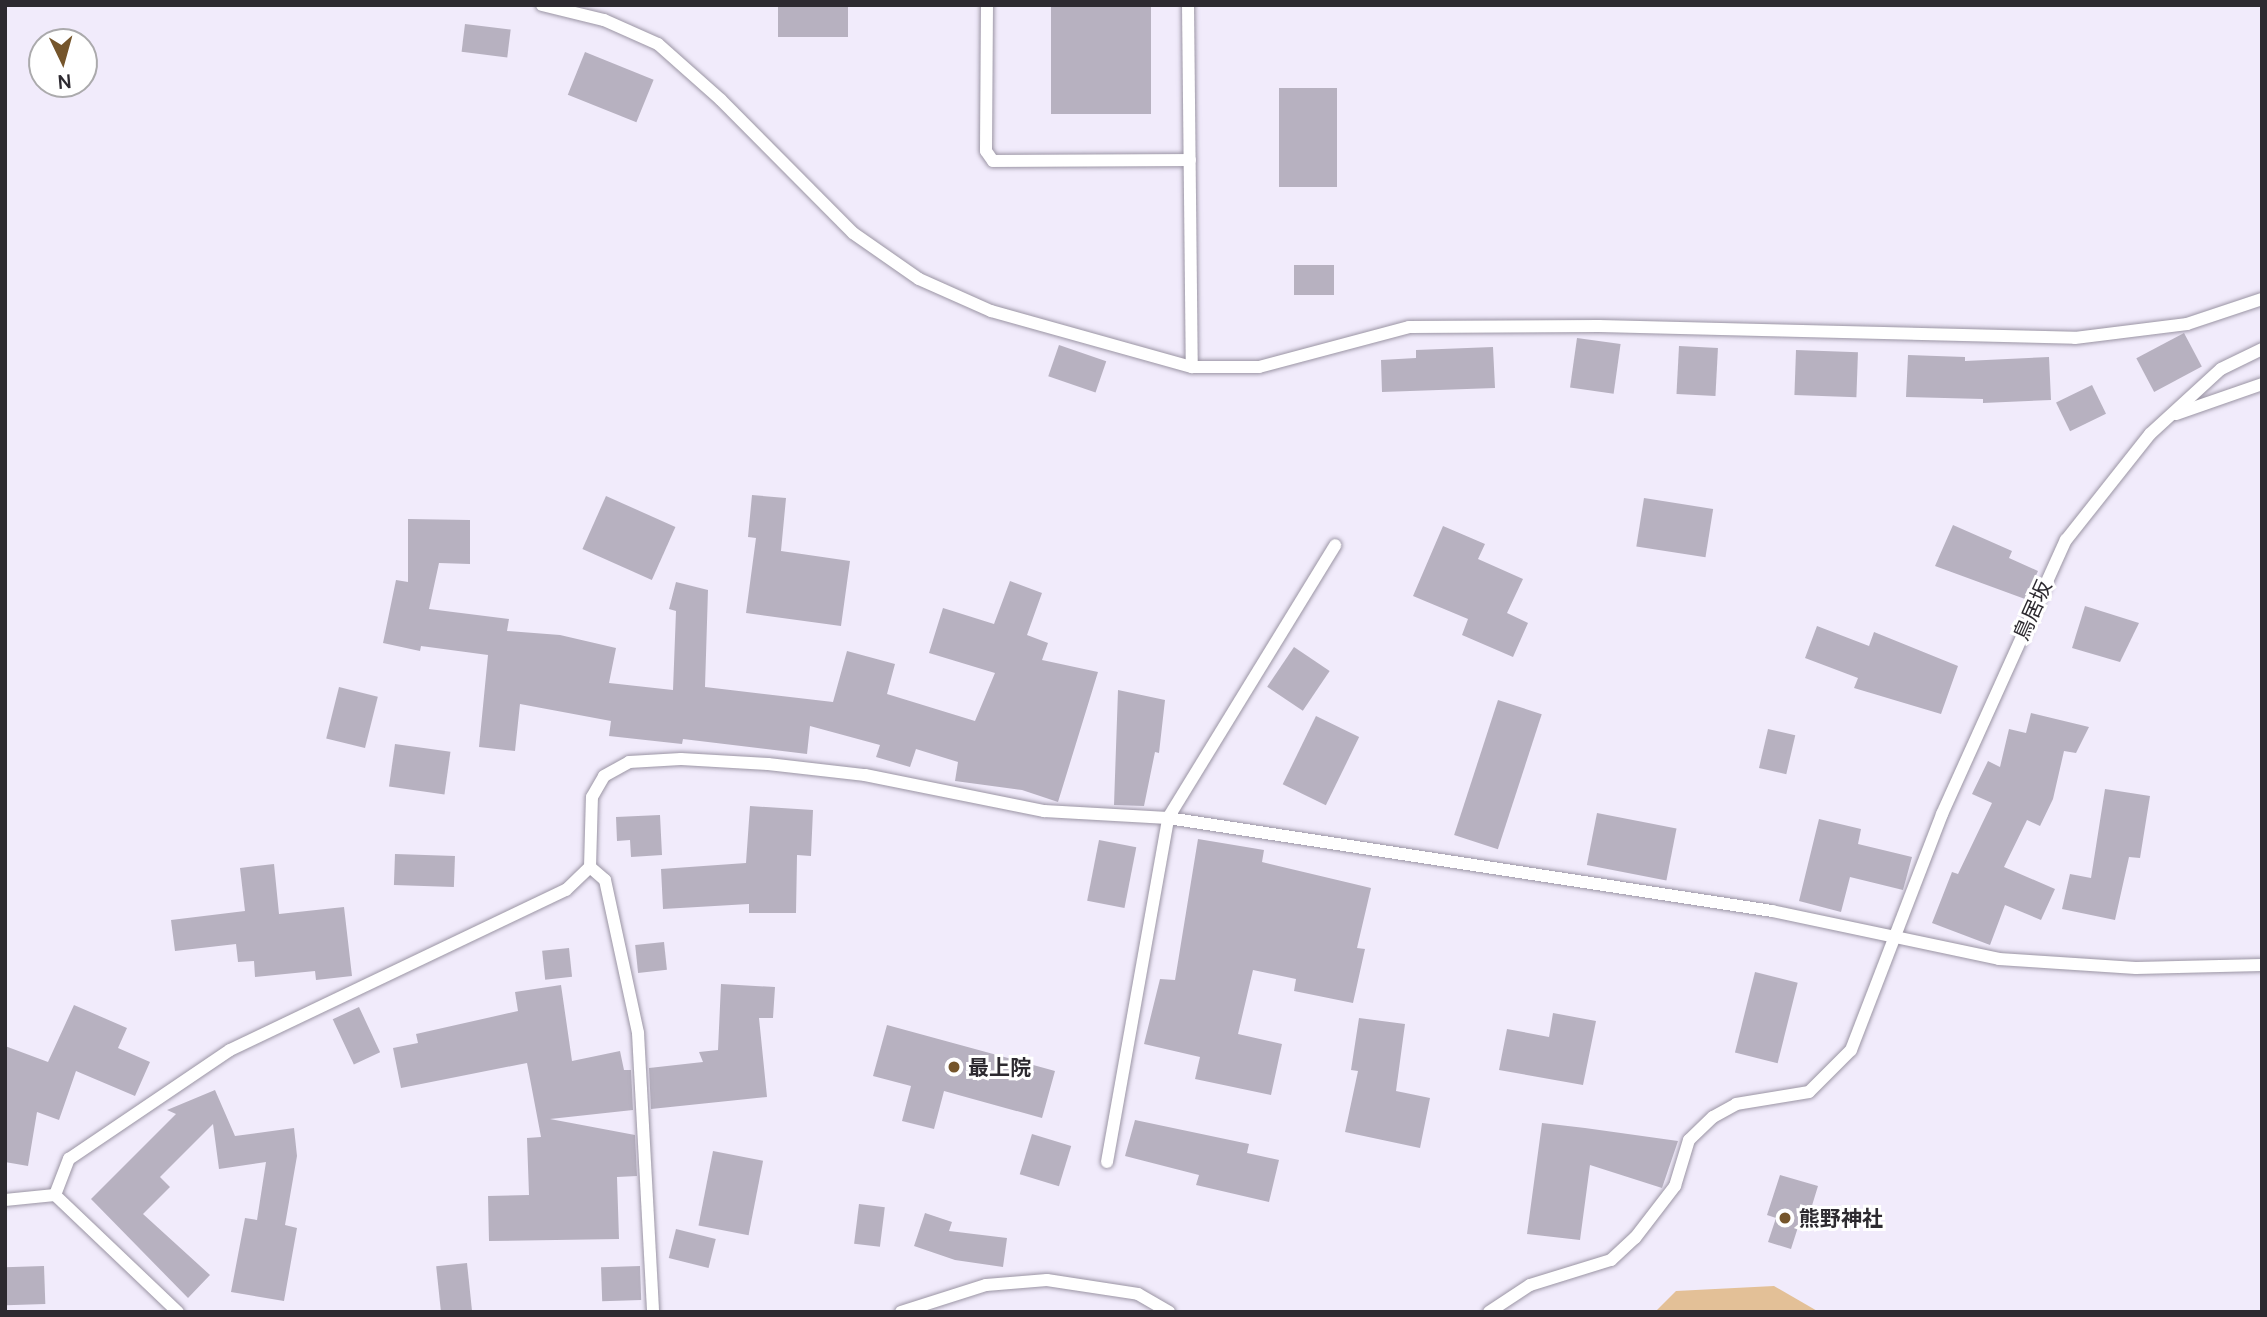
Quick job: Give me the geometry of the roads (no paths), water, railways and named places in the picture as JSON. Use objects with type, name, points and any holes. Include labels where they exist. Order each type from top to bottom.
[{"type":"lane","points":[[542,5],[604,20],[658,44],[721,100],[853,233],[919,279],[991,311],[1192,367],[1259,367],[1409,327],[1612,326],[2075,338],[2188,324],[2262,299]]},
{"type":"lane","points":[[987,5],[986,151],[993,161],[1190,160]]},
{"type":"lane","points":[[1188,5],[1192,367]]},
{"type":"lane","name":"鳥居坂","points":[[1489,1312],[1530,1285],[1611,1260],[1635,1238],[1675,1186],[1689,1140],[1713,1117],[1736,1104],[1809,1092],[1832,1073],[1851,1050],[1893,936],[1990,704],[2066,540],[2169,417],[2221,369],[2262,349]]},
{"type":"lane","points":[[2169,417],[2262,384]]},
{"type":"lane","points":[[1107,1162],[1168,818],[1335,545]]},
{"type":"lane","points":[[55,1195],[69,1159],[176,1083],[230,1050],[566,890],[590,867],[592,797],[604,776],[629,762],[681,759],[768,764],[865,775],[1044,811],[1168,818],[1772,911],[1999,959],[2136,968],[2262,965]]},
{"type":"lane","points":[[590,867],[605,880],[638,1033],[653,1312]]},
{"type":"lane","points":[[5,1199],[55,1195],[178,1312]]},
{"type":"lane","points":[[901,1312],[986,1285],[1047,1280],[1138,1294],[1169,1312]]},
{"type":"place","name":"最上院","points":[[954,1067]]},
{"type":"place","name":"熊野神社","points":[[1785,1218]]}]
